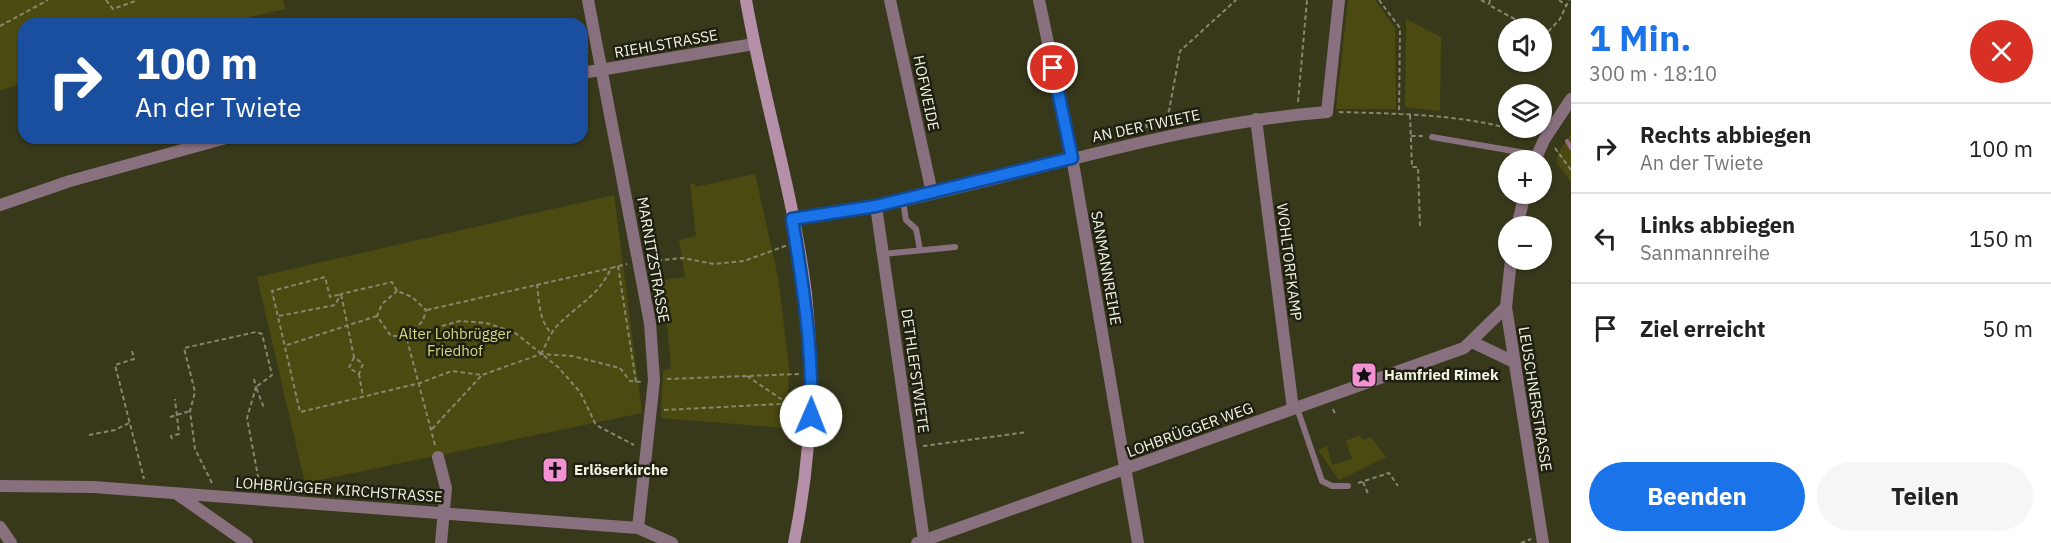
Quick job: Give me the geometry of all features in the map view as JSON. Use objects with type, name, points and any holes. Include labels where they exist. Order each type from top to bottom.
[{"type":"street","name":"MARNITZSTRASSE","points":[[588,0],[650,323],[654,380],[638,528]]},
{"type":"street","points":[[746,0],[806,293],[812,402],[807,473],[794,543]]},
{"type":"street","name":"HOFWEIDE","points":[[890,0],[932,193]]},
{"type":"street","name":"SANMANNREIHE","points":[[1039,0],[1072,158],[1138,543]]},
{"type":"street","points":[[1327,112],[1339,0]]},
{"type":"street","name":"RIEHLSTRASSE","points":[[588,72],[754,44]]},
{"type":"street","points":[[1540,150],[1571,99]]},
{"type":"street","name":"AN DER TWIETE","points":[[792,219],[876,206],[1072,158],[1256,119],[1327,112]]},
{"type":"street","name":"WOHLTORFKAMP","points":[[1256,119],[1295,408]]},
{"type":"street","points":[[0,205],[70,181],[204,144]]},
{"type":"street","name":"DETHLEFSTWIETE","points":[[876,206],[911,448],[921,542]]},
{"type":"street","name":"LEUSCHNERSTRASSE","points":[[1510,270],[1506,307],[1543,543]]},
{"type":"street","name":"LOHBRÜGGER WEG","points":[[921,542],[1464,348],[1506,307]]},
{"type":"street","points":[[1472,342],[1514,362]]},
{"type":"street","points":[[438,457],[446,488],[446,512],[441,543]]},
{"type":"street","name":"LOHBRÜGGER KIRCHSTRASSE","points":[[0,486],[93,487],[638,528],[672,543]]},
{"type":"street","points":[[176,493],[247,543]]},
{"type":"street","points":[[0,527],[10,543]]},
{"type":"lane","points":[[1429,137],[1498,151]]},
{"type":"lane","points":[[903,200],[906,220],[916,229],[920,250]]},
{"type":"lane","points":[[883,254],[955,247]]},
{"type":"lane","points":[[1295,408],[1323,481],[1332,486],[1348,486]]},
{"type":"path","points":[[0,26],[48,0]]},
{"type":"path","points":[[106,0],[113,9],[138,0]]},
{"type":"path","points":[[1148,141],[1146,124],[1158,121],[1169,111],[1180,51],[1236,0]]},
{"type":"path","points":[[1297,114],[1306,0]]},
{"type":"path","points":[[1379,0],[1400,28],[1399,114]]},
{"type":"path","points":[[1481,0],[1513,18]]},
{"type":"path","points":[[1489,5],[1490,0]]},
{"type":"path","points":[[1559,0],[1567,6]]},
{"type":"path","points":[[1552,28],[1561,20],[1570,1]]},
{"type":"path","points":[[1327,112],[1399,114],[1497,124],[1544,140],[1561,153],[1571,170]]},
{"type":"path","points":[[1410,115],[1412,167],[1418,167],[1420,226]]},
{"type":"path","points":[[1411,136],[1429,137]]},
{"type":"path","points":[[426,310],[640,262],[683,258],[714,264],[744,261],[796,242]]},
{"type":"path","points":[[618,266],[636,383]]},
{"type":"path","points":[[541,354],[555,328],[594,296],[603,285],[611,268]]},
{"type":"path","points":[[426,310],[412,297],[397,291],[392,282],[330,297],[325,277],[272,291],[287,345],[300,412],[420,383],[452,372],[482,375],[541,354],[572,356],[620,368],[630,381],[636,383],[654,380],[812,374]]},
{"type":"path","points":[[537,284],[542,318],[545,328],[552,334]]},
{"type":"path","points":[[287,345],[377,316],[382,304],[397,291]]},
{"type":"path","points":[[279,316],[336,305],[340,294]]},
{"type":"path","points":[[340,294],[354,357],[363,364],[359,374],[363,397]]},
{"type":"path","points":[[406,336],[423,321],[426,310]]},
{"type":"path","points":[[377,316],[391,336],[406,336],[460,321],[486,323],[514,332],[558,367],[580,392],[596,425],[618,434],[646,453]]},
{"type":"path","points":[[218,496],[195,449],[190,411],[195,392],[184,348],[256,332],[262,334],[272,375],[256,387],[246,418],[261,499]]},
{"type":"path","points":[[406,336],[438,457]]},
{"type":"path","points":[[132,351],[134,359],[117,362],[115,365],[147,491]]},
{"type":"path","points":[[354,357],[349,368],[359,374]]},
{"type":"path","points":[[432,429],[482,375]]},
{"type":"path","points":[[747,376],[787,404]]},
{"type":"path","points":[[254,379],[264,408]]},
{"type":"path","points":[[172,439],[171,436],[178,434],[175,399]]},
{"type":"path","points":[[652,411],[812,402]]},
{"type":"path","points":[[170,417],[190,411]]},
{"type":"path","points":[[89,435],[115,430],[129,423]]},
{"type":"path","points":[[911,448],[1028,432]]},
{"type":"path","points":[[1348,486],[1389,473],[1398,486]]},
{"type":"path","points":[[1363,481],[1369,496]]},
{"type":"green space","points":[[0,0],[283,0],[285,9],[245,18],[18,18],[18,84],[0,91]]},
{"type":"green space","points":[[1348,0],[1375,0],[1395,28],[1396,109],[1336,109]]},
{"type":"green space","points":[[1406,19],[1441,37],[1440,111],[1405,107]]},
{"type":"green space","points":[[1571,134],[1571,182],[1557,163],[1558,153]]},
{"type":"green space","points":[[755,174],[778,277],[789,367],[787,428],[661,418],[663,370],[671,369],[668,330],[657,281],[685,277],[679,240],[696,236],[690,184],[694,183],[696,187]]},
{"type":"green space","name":"Alter Lohbrügger Friedhof","points":[[614,195],[642,413],[305,483],[257,277]]},
{"type":"green space","points":[[1360,435],[1363,440],[1371,437],[1386,457],[1339,480],[1318,450],[1327,446],[1332,465],[1352,459],[1346,441]]},
{"type":"waterway","points":[[1567,141],[1571,148]]},
{"type":"place","name":"Hamfried Rimek","points":[[1364,375]]},
{"type":"place","name":"Erlöserkirche","points":[[555,470]]},
{"type":"route","points":[[811,416],[812,374],[806,293],[792,219],[876,206],[1072,158],[1053,68]]}]
